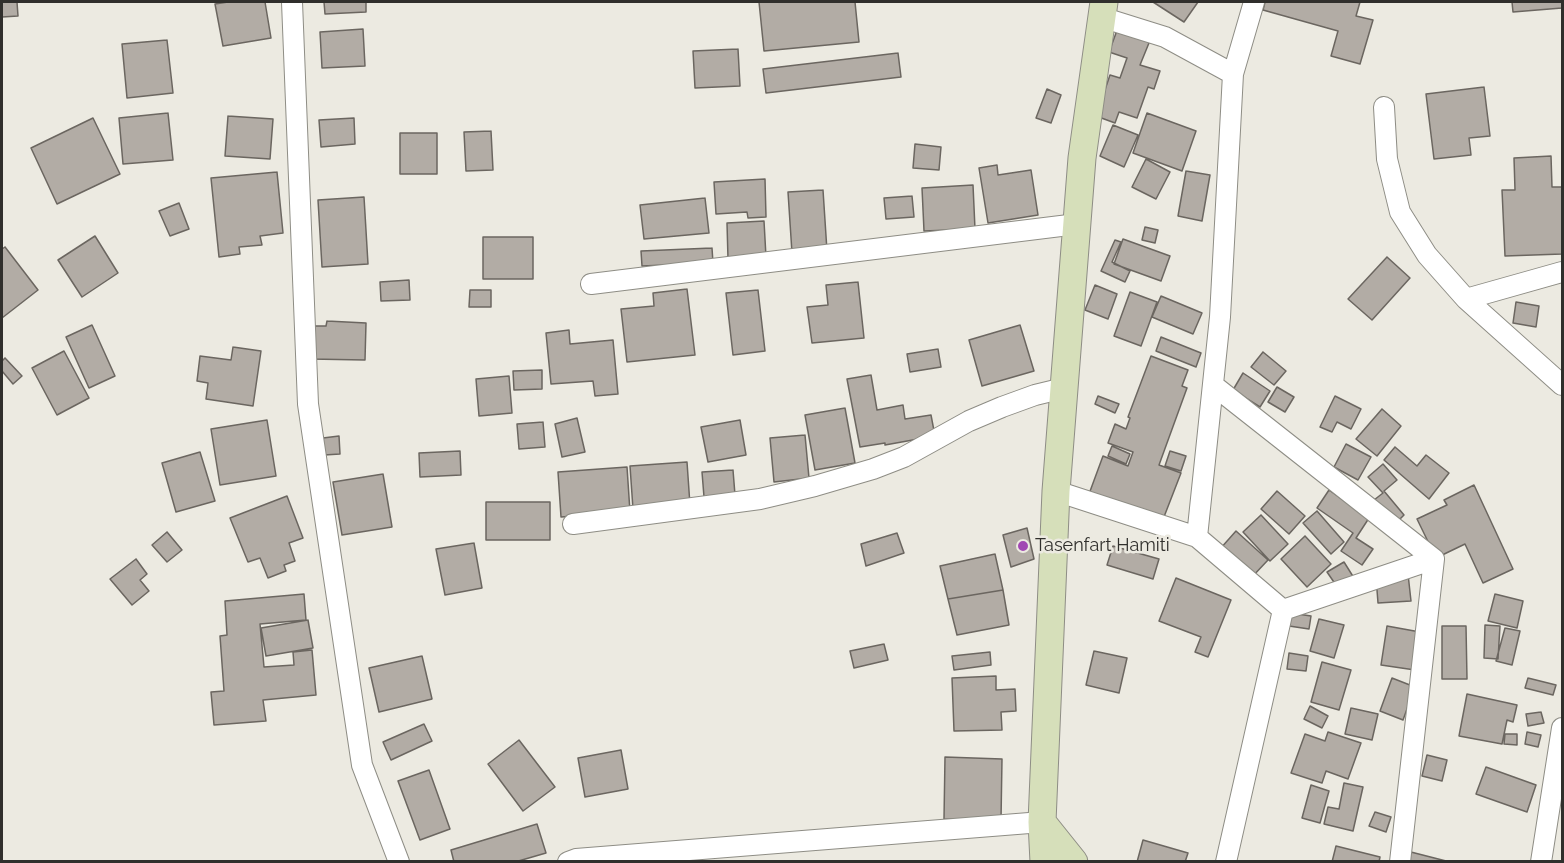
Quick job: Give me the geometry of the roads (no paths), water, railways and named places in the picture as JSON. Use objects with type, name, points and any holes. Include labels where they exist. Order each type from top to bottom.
[{"type":"main road","points":[[1044,861],[1042,822],[1056,490],[1082,158],[1102,9]]},
{"type":"main road","points":[[1042,822],[1074,861]]},
{"type":"street","points":[[292,2],[308,404],[362,765],[399,861]]},
{"type":"street","points":[[1197,537],[1220,317],[1233,74],[1254,2]]},
{"type":"street","points":[[1102,9],[1166,37],[1233,74]]},
{"type":"street","points":[[1384,107],[1387,159],[1400,212],[1427,255],[1466,300],[1563,385]]},
{"type":"street","points":[[591,284],[1077,224]]},
{"type":"street","points":[[1466,300],[1563,272]]},
{"type":"street","points":[[1213,385],[1434,559]]},
{"type":"street","points":[[573,524],[760,499],[815,486],[873,469],[904,457],[969,421],[1035,395],[1064,388]]},
{"type":"street","points":[[1056,490],[1197,537],[1283,610]]},
{"type":"street","points":[[1283,610],[1434,559]]},
{"type":"street","points":[[1400,861],[1434,559]]},
{"type":"street","points":[[1226,861],[1283,610]]},
{"type":"street","points":[[1541,861],[1563,728]]},
{"type":"street","points":[[568,861],[1042,822]]},
{"type":"place","name":"Tasenfart Hamiti","points":[[1023,546]]}]
